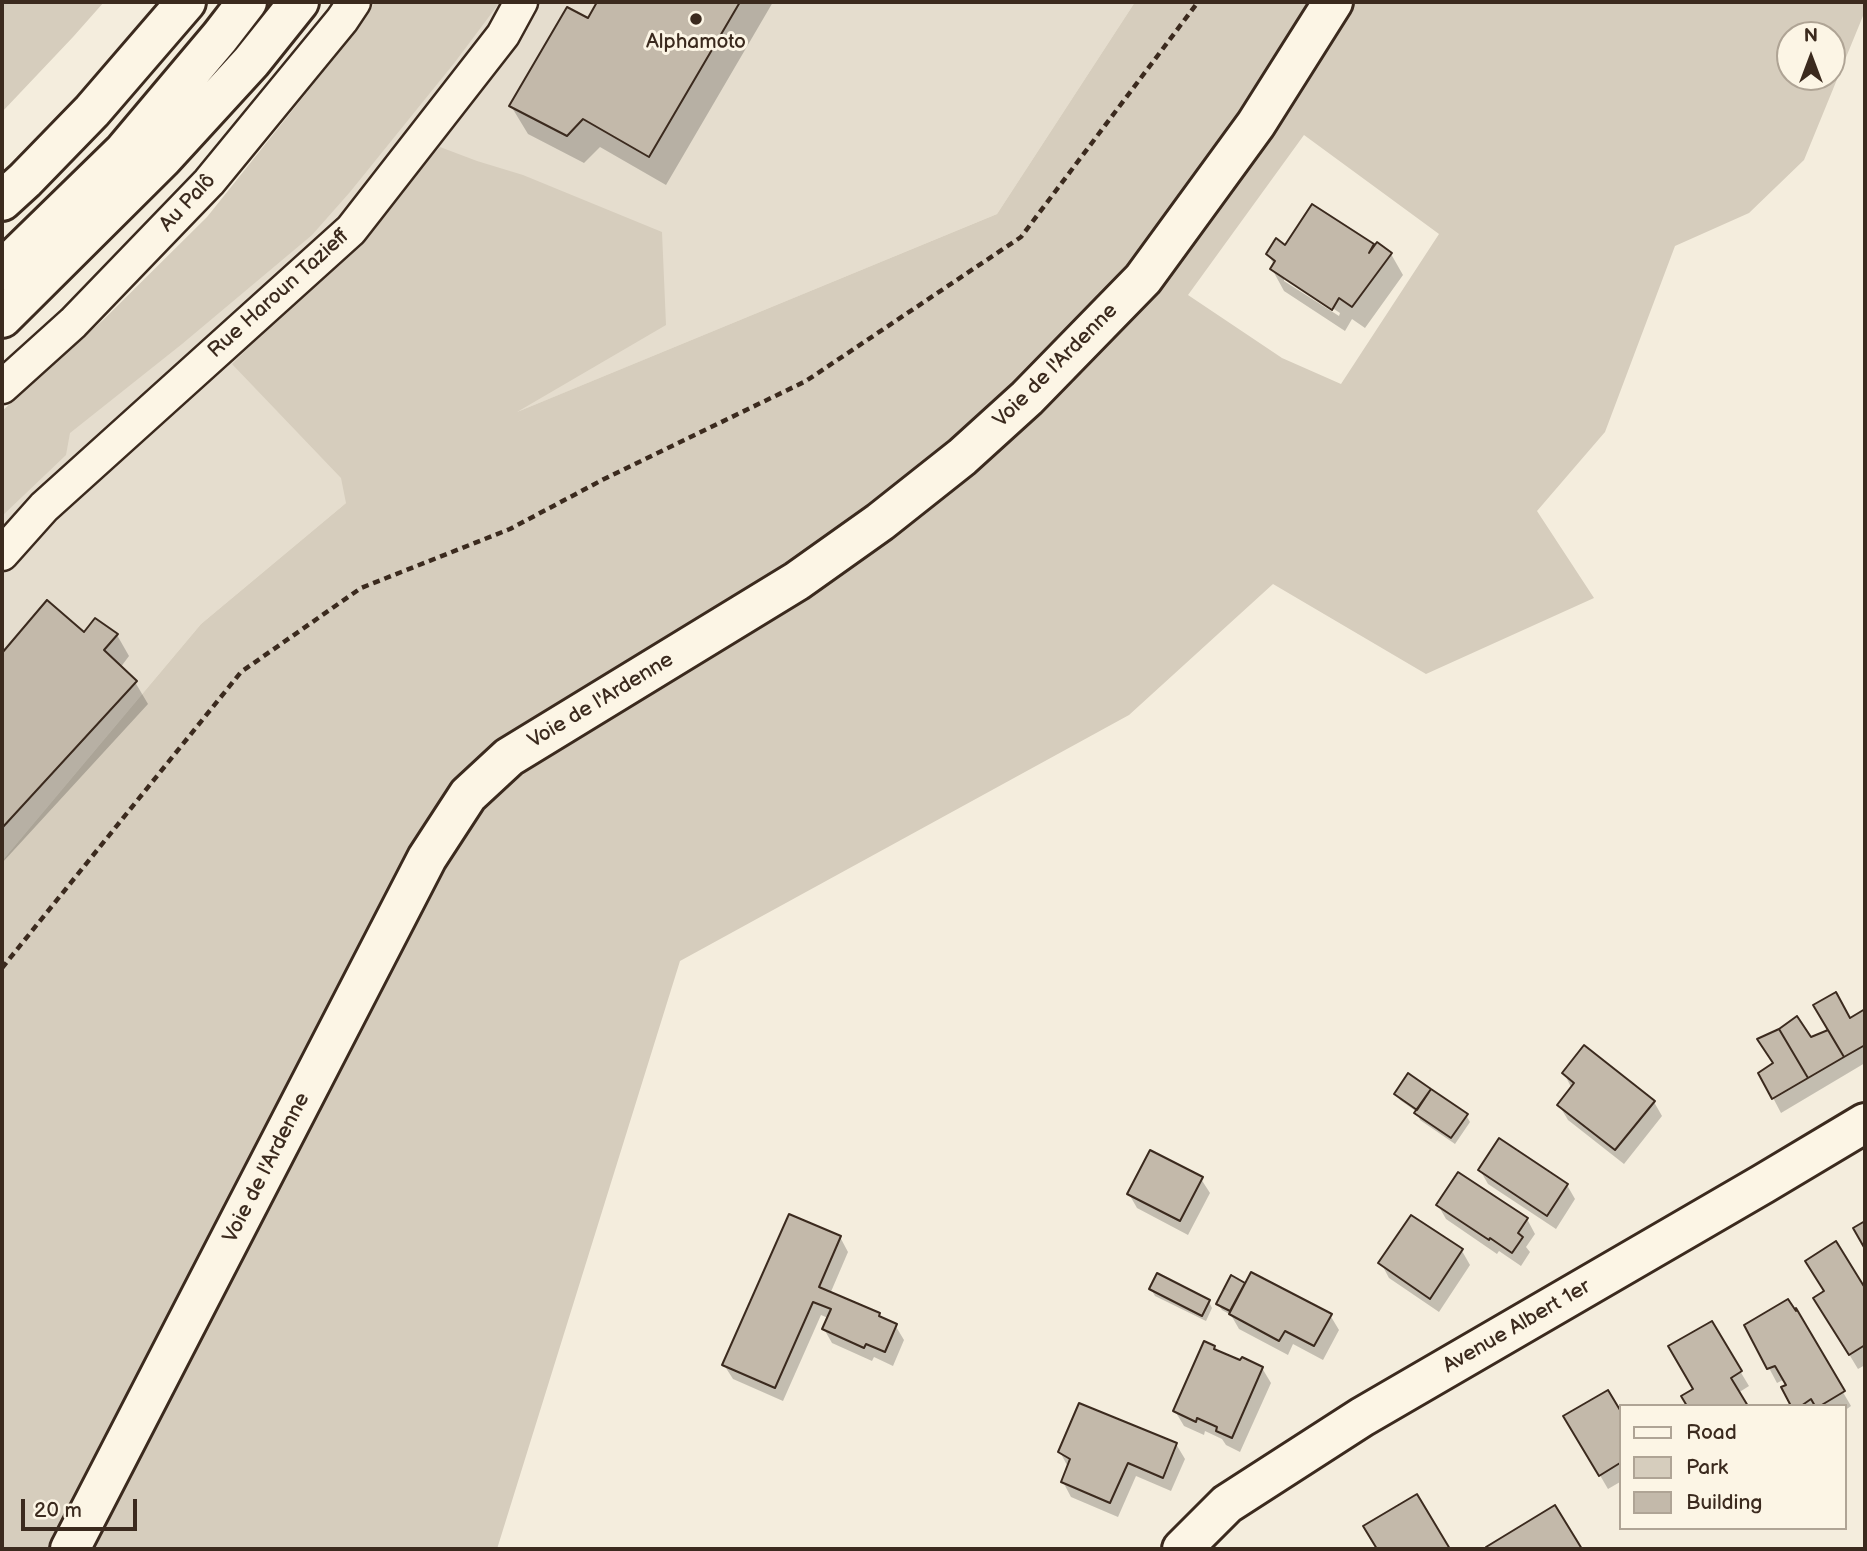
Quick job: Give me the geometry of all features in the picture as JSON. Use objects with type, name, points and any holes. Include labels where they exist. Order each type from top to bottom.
[{"type":"main road","points":[[2,201],[92,111],[186,2]]},
{"type":"main road","points":[[2,270],[124,151],[247,2]]},
{"type":"main road","points":[[2,318],[163,158],[251,62],[299,2]]},
{"type":"main road","name":"Voie de l'Ardenne","points":[[70,1549],[427,858],[468,795],[509,757],[797,581],[880,522],[962,457],[1027,398],[1143,279],[1256,124],[1330,6]]},
{"type":"main road","name":"Avenue Albert 1er","points":[[1181,1549],[1227,1504],[1362,1417],[1865,1123]]},
{"type":"street","name":"Au Palô","points":[[2,387],[73,323],[209,182],[354,2]]},
{"type":"street","name":"Rue Haroun Tazieff","points":[[2,554],[44,506],[351,230],[503,35],[521,2]]},
{"type":"path","points":[[2,968],[241,673],[361,588],[510,530],[604,479],[806,381],[1021,237],[1198,2]]},
{"type":"shaded area","points":[[386,2],[1135,2],[997,214],[510,415],[346,503],[201,624],[2,861],[2,463],[43,419]]},
{"type":"green space","points":[[2,2],[104,2],[2,112]]},
{"type":"green space","points":[[375,2],[500,2],[455,62],[312,235],[70,433],[66,455],[2,516],[2,411],[103,320],[207,217],[359,27]]},
{"type":"green space","points":[[1135,2],[1865,2],[1865,11],[1846,57],[1846,21],[1776,21],[1776,91],[1832,91],[1804,160],[1749,213],[1675,246],[1605,432],[1537,511],[1594,598],[1426,674],[1273,584],[1129,715],[680,961],[497,1549],[2,1549],[2,861],[201,624],[346,503],[341,478],[232,364],[376,221],[440,147],[523,175],[662,232],[666,325],[517,412],[997,214]],"holes":[[[1304,135],[1439,234],[1341,384],[1282,358],[1188,295]]]},
{"type":"building","points":[[597,2],[740,2],[649,157],[583,119],[567,136],[509,106],[567,7],[588,18]]},
{"type":"building","points":[[1312,204],[1374,244],[1369,253],[1377,242],[1392,253],[1352,307],[1339,298],[1332,310],[1270,269],[1275,261],[1266,254],[1276,238],[1285,245]]},
{"type":"building","points":[[47,600],[84,632],[95,618],[118,634],[104,650],[137,681],[2,828],[2,653]]},
{"type":"building","points":[[1836,992],[1850,1018],[1865,1009],[1865,1045],[1844,1057],[1813,1005]]},
{"type":"building","points":[[1797,1016],[1811,1037],[1828,1030],[1844,1057],[1808,1078],[1779,1029]]},
{"type":"building","points":[[1779,1029],[1808,1078],[1772,1099],[1758,1073],[1773,1063],[1757,1039]]},
{"type":"building","points":[[1584,1045],[1655,1101],[1615,1150],[1557,1105],[1574,1083],[1562,1073]]},
{"type":"building","points":[[1408,1073],[1431,1089],[1417,1110],[1394,1094]]},
{"type":"building","points":[[1431,1089],[1468,1114],[1451,1138],[1414,1113]]},
{"type":"building","points":[[1499,1138],[1568,1184],[1547,1216],[1478,1170]]},
{"type":"building","points":[[1150,1150],[1203,1177],[1180,1221],[1127,1194]]},
{"type":"building","points":[[1458,1172],[1528,1218],[1518,1233],[1523,1237],[1512,1253],[1436,1205]]},
{"type":"building","points":[[789,1214],[841,1236],[819,1287],[880,1313],[879,1316],[897,1324],[885,1352],[866,1344],[864,1348],[822,1329],[831,1309],[813,1302],[775,1388],[722,1365]]},
{"type":"building","points":[[1411,1215],[1463,1249],[1430,1299],[1378,1263]]},
{"type":"building","points":[[1865,1221],[1865,1249],[1853,1228]]},
{"type":"building","points":[[1836,1241],[1865,1288],[1865,1345],[1849,1355],[1813,1298],[1824,1291],[1805,1261]]},
{"type":"building","points":[[1251,1272],[1332,1314],[1314,1346],[1285,1331],[1279,1341],[1229,1314]]},
{"type":"building","points":[[1157,1273],[1210,1300],[1202,1316],[1149,1289]]},
{"type":"building","points":[[1231,1275],[1245,1283],[1230,1311],[1216,1304]]},
{"type":"building","points":[[1788,1299],[1845,1391],[1823,1404],[1814,1404],[1811,1399],[1804,1404],[1790,1404],[1781,1387],[1786,1385],[1775,1366],[1767,1369],[1744,1325]]},
{"type":"building","points":[[1712,1321],[1742,1371],[1731,1378],[1747,1404],[1686,1404],[1681,1396],[1693,1389],[1668,1346]]},
{"type":"building","points":[[1204,1341],[1215,1346],[1214,1349],[1240,1360],[1242,1357],[1263,1367],[1232,1438],[1216,1431],[1217,1427],[1197,1418],[1196,1422],[1173,1411]]},
{"type":"building","points":[[1608,1390],[1618,1407],[1618,1464],[1599,1476],[1563,1416]]},
{"type":"building","points":[[1079,1403],[1177,1443],[1163,1478],[1128,1463],[1110,1503],[1061,1482],[1070,1459],[1058,1452]]},
{"type":"building","points":[[1417,1494],[1450,1549],[1377,1549],[1363,1526]]},
{"type":"building","points":[[1555,1505],[1582,1549],[1486,1547]]},
{"type":"place","name":"Alphamoto","points":[[696,19]]}]
